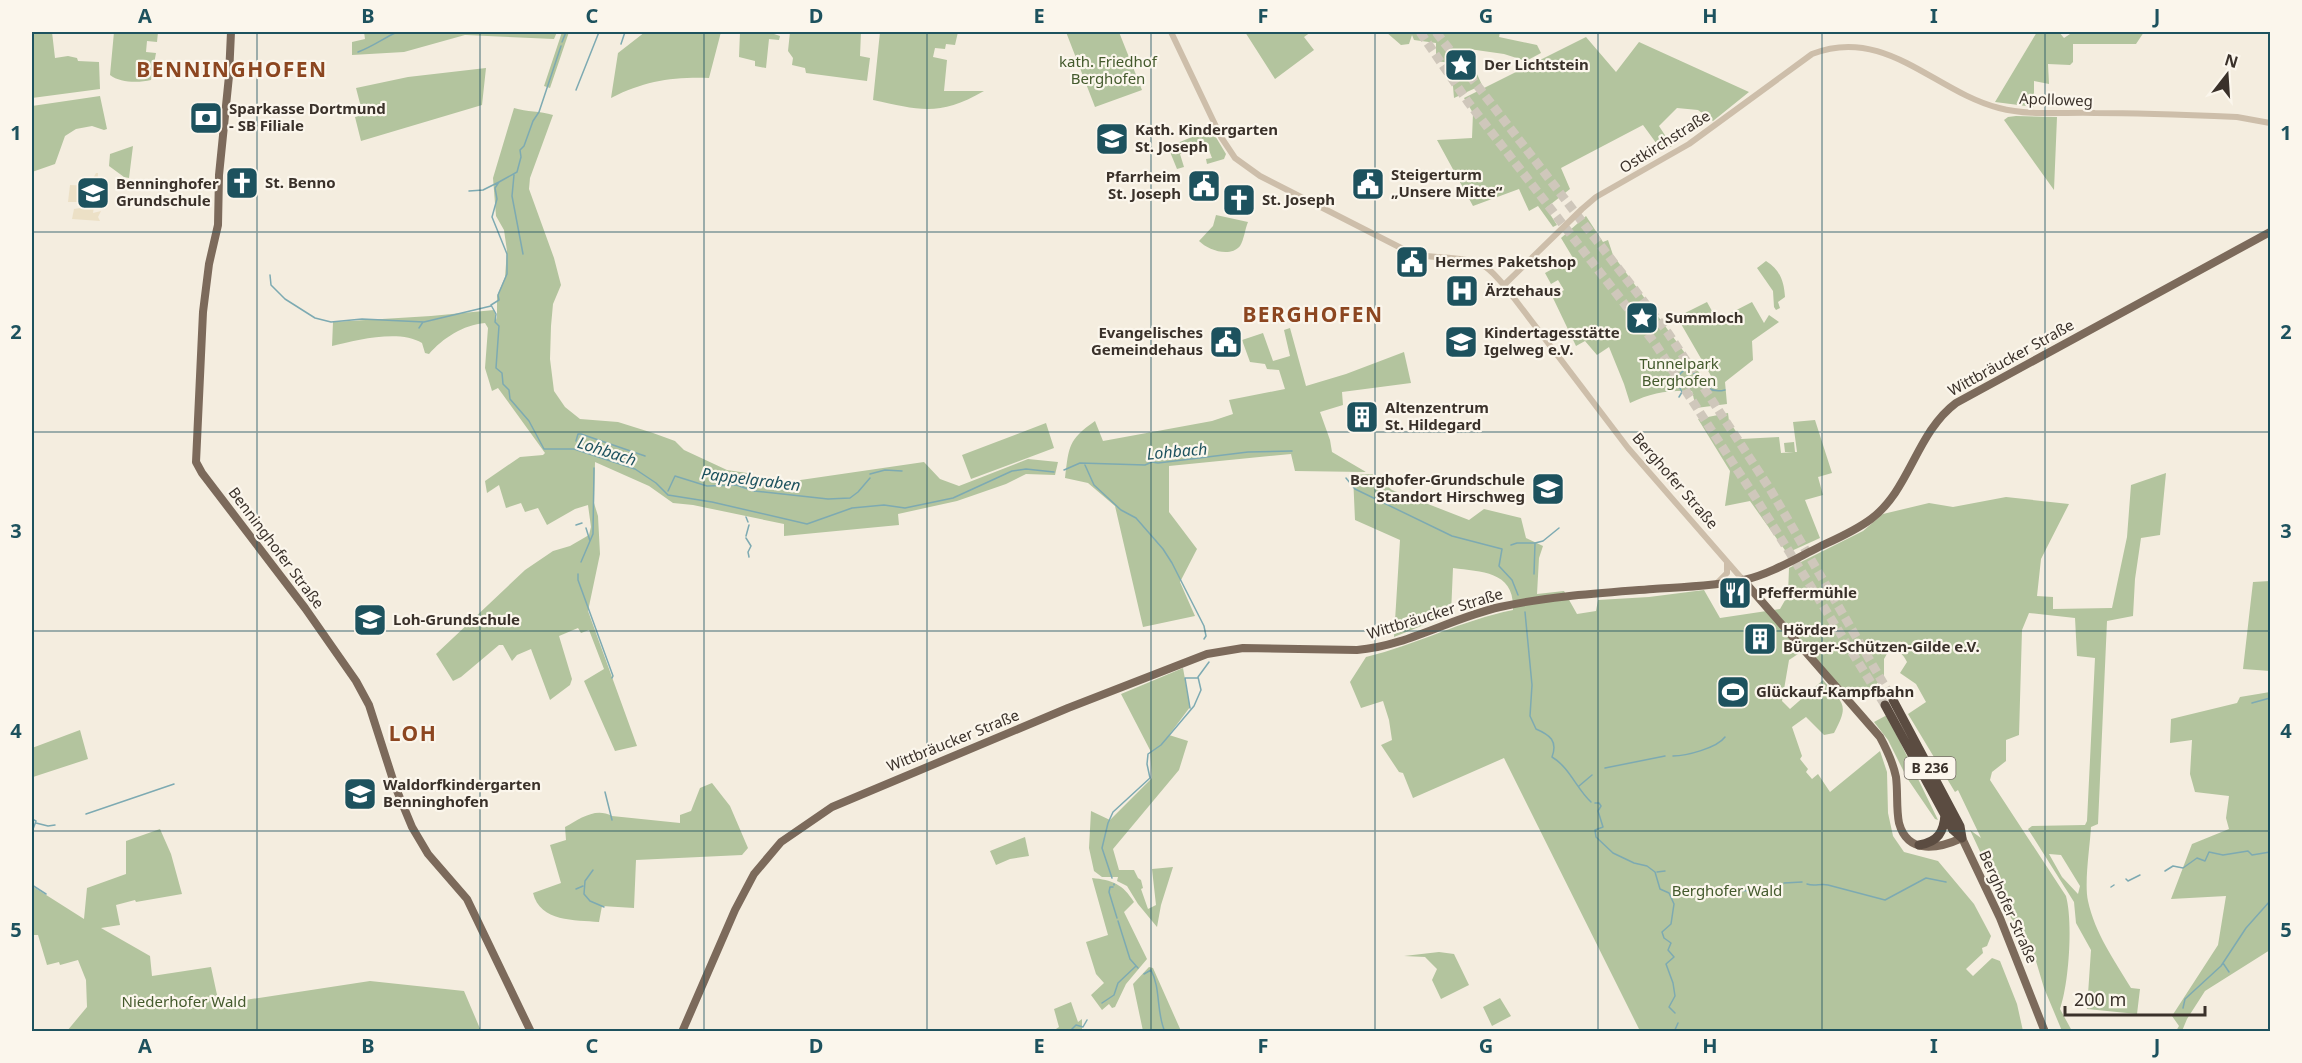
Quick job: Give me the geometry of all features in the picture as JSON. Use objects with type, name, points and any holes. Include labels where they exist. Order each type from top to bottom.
[{"type":"highway","name":"B 236","points":[[1889,702],[1956,818],[1962,838],[1953,830],[1889,702]]},
{"type":"highway","points":[[1919,845],[1928,844],[1940,836],[1945,814]]},
{"type":"main road","name":"Benninghofer Straße","points":[[231,32],[219,175],[218,228],[208,264],[203,312],[196,462],[305,608],[356,681],[369,705],[411,827],[425,850],[467,899],[531,1032]]},
{"type":"main road","name":"Wittbräucker Straße","points":[[682,1032],[740,901],[763,861],[795,831],[820,814],[854,796],[1207,654],[1243,648],[1357,650],[1376,648],[1399,642],[1469,615],[1502,607],[1535,601],[1743,580],[1764,573],[1861,526],[1876,515],[1889,502],[1933,427],[1956,403],[2271,232]]},
{"type":"main road","points":[[1761,599],[1758,582],[1764,573]]},
{"type":"main road","name":"Berghofer Straße","points":[[1743,580],[1880,737],[1894,768],[1900,826],[1906,836],[1919,845],[1935,848],[1962,838],[2000,918],[2045,1032]]},
{"type":"street","name":"Berghofer Straße","points":[[1172,32],[1221,137],[1235,158],[1260,176],[1407,251],[1418,255],[1480,264],[1490,270],[1504,285],[1628,448],[1743,580]]},
{"type":"street","name":"Ostkirchstraße","points":[[1504,285],[1564,225],[1596,197],[1689,144],[1812,54],[1834,47],[1854,47]]},
{"type":"street","name":"Apolloweg","points":[[1854,47],[1896,57],[1976,100],[2007,110],[2237,117],[2271,123]]},
{"type":"street","points":[[1717,583],[1727,573],[1727,561]]},
{"type":"green space","points":[[32,32],[52,32],[55,58],[68,56],[77,58],[78,61],[99,62],[100,89],[32,98]]},
{"type":"green space","points":[[114,32],[158,32],[157,42],[147,41],[146,52],[156,53],[151,80],[130,82],[110,75]]},
{"type":"green space","points":[[364,32],[557,32],[554,39],[465,35],[404,52],[352,55],[352,42],[365,39]]},
{"type":"green space","points":[[562,32],[569,32],[550,88],[544,86]]},
{"type":"green space","points":[[645,32],[721,32],[709,78],[659,81],[611,98],[618,53]]},
{"type":"green space","points":[[740,32],[771,32],[780,36],[779,40],[769,39],[766,68],[755,66],[755,61],[739,57]]},
{"type":"green space","points":[[790,32],[861,32],[860,56],[870,58],[867,81],[806,73],[805,68],[792,65],[793,58],[788,51]]},
{"type":"green space","points":[[880,32],[958,32],[955,45],[946,44],[945,49],[935,48],[933,57],[947,60],[944,91],[984,91],[954,105],[929,109],[873,100]]},
{"type":"green space","name":"kath. Friedhof Berghofen","points":[[1066,32],[1119,32],[1142,90],[1095,107]]},
{"type":"green space","points":[[1245,32],[1311,32],[1304,37],[1314,50],[1275,79]]},
{"type":"green space","points":[[1386,32],[1500,32],[1499,37],[1537,45],[1541,53],[1526,61],[1504,54],[1469,49],[1472,63],[1482,85],[1454,98],[1451,63],[1436,61],[1436,43],[1414,40],[1412,35],[1409,44],[1401,45]]},
{"type":"green space","points":[[2037,32],[2059,32],[2064,38],[2073,32],[2144,32],[2136,44],[2073,44],[2073,62],[2070,65],[2048,64],[2049,84],[2034,81],[2034,107],[1995,102]]},
{"type":"green space","points":[[1586,37],[1616,72],[1639,42],[1749,92],[1713,121],[1698,110],[1677,108],[1659,126],[1672,146],[1662,151],[1643,125],[1561,168],[1570,189],[1546,208],[1557,225],[1553,227],[1538,206],[1529,211],[1519,189],[1473,206],[1437,140],[1472,138],[1473,113],[1464,98]]},
{"type":"green space","points":[[486,68],[482,105],[361,141],[355,117],[363,115],[356,88],[408,77]]},
{"type":"green space","points":[[100,96],[107,129],[92,126],[76,129],[65,136],[55,164],[32,172],[32,106]]},
{"type":"green space","points":[[514,108],[553,115],[530,178],[529,189],[554,258],[561,285],[553,304],[551,326],[550,359],[554,391],[565,407],[580,419],[618,422],[653,433],[675,441],[684,450],[727,470],[747,473],[773,484],[924,462],[940,479],[959,486],[1028,459],[1058,462],[1055,475],[1026,474],[1006,484],[957,501],[898,514],[899,525],[784,536],[784,524],[673,503],[649,486],[595,462],[594,503],[598,516],[600,554],[588,611],[637,746],[615,751],[584,681],[604,669],[589,630],[581,633],[578,628],[559,636],[572,679],[570,685],[550,700],[531,649],[517,655],[512,661],[503,645],[499,645],[453,681],[436,654],[525,570],[553,551],[570,546],[589,535],[591,527],[588,505],[575,509],[547,525],[538,508],[525,512],[521,503],[506,508],[499,485],[487,493],[485,481],[520,457],[545,453],[498,388],[492,391],[485,368],[488,328],[485,323],[469,326],[454,333],[429,354],[425,353],[422,343],[413,339],[390,336],[332,346],[333,322],[494,310],[497,320],[497,296],[505,277],[507,251],[504,230],[496,216],[493,178]]},
{"type":"green space","points":[[2016,116],[2057,117],[2054,190],[2004,120]]},
{"type":"green space","points":[[1211,129],[1226,154],[1224,159],[1207,164],[1206,159],[1212,158],[1207,145],[1180,154],[1184,167],[1177,169],[1168,147]]},
{"type":"green space","points":[[133,146],[129,178],[124,177],[109,166],[110,154]]},
{"type":"green space","points":[[1216,215],[1248,222],[1241,244],[1236,250],[1219,251],[1199,241],[1213,226]]},
{"type":"green space","name":"Tunnelpark Berghofen","points":[[1586,216],[1603,242],[1608,240],[1613,255],[1709,386],[1718,388],[1677,317],[1707,302],[1717,320],[1752,302],[1764,323],[1769,315],[1779,322],[1752,341],[1753,360],[1725,382],[1727,404],[1696,408],[1692,391],[1667,392],[1630,403],[1609,347],[1597,355],[1585,341],[1576,346],[1553,298],[1564,290],[1558,280],[1551,284],[1545,273],[1556,267],[1576,263],[1561,238]]},
{"type":"green space","points":[[1766,261],[1778,272],[1784,286],[1785,297],[1778,302],[1780,308],[1776,310],[1773,291],[1757,268]]},
{"type":"green space","points":[[1290,328],[1306,386],[1404,352],[1411,383],[1342,392],[1343,405],[1320,412],[1332,452],[1366,472],[1295,471],[1291,454],[1169,466],[1169,512],[1197,549],[1180,582],[1195,616],[1143,627],[1115,506],[1088,483],[1065,478],[1071,445],[1079,433],[1095,421],[1103,441],[1212,421],[1233,414],[1229,400],[1285,389],[1279,370],[1267,369],[1265,364],[1250,362],[1242,340],[1263,333],[1273,361],[1290,356],[1284,330]]},
{"type":"green space","points":[[1728,413],[1729,421],[1741,439],[1779,437],[1781,453],[1794,452],[1785,452],[1784,443],[1794,442],[1795,452],[1797,452],[1793,422],[1815,420],[1832,473],[1818,477],[1823,495],[1805,500],[1820,538],[1787,553],[1750,501],[1725,506],[1730,471],[1698,419]]},
{"type":"green space","points":[[1046,423],[1054,448],[971,479],[962,455]]},
{"type":"green space","name":"Berghofer Wald","points":[[2166,473],[2160,535],[2141,538],[2133,616],[2107,621],[2098,824],[2091,827],[2087,885],[2091,913],[2100,935],[2131,988],[2140,989],[2137,1014],[2087,1009],[2091,950],[2076,923],[2074,902],[2028,829],[2032,826],[2085,825],[2087,821],[2095,658],[2077,656],[2075,618],[2029,613],[2022,630],[2019,735],[2006,740],[2006,761],[1992,772],[1990,780],[2066,896],[2069,953],[2066,984],[2060,1009],[2072,1031],[2062,1031],[2044,988],[2030,941],[2011,918],[1970,830],[1981,838],[1958,790],[1955,792],[1908,714],[1926,702],[1916,684],[1900,673],[1907,662],[1900,653],[1888,652],[1884,659],[1884,678],[1858,698],[1825,678],[1801,652],[1789,660],[1782,701],[1790,709],[1823,680],[1839,699],[1843,709],[1834,733],[1824,735],[1806,717],[1792,727],[1802,756],[1800,759],[1812,779],[1818,774],[1830,792],[1880,751],[1887,772],[1888,813],[1893,836],[1904,852],[1938,861],[1974,904],[1991,936],[1987,946],[1982,948],[1983,953],[1966,969],[1973,976],[1992,958],[2000,961],[2017,1004],[2023,1031],[1640,1031],[1504,758],[1413,798],[1403,773],[1399,772],[1381,745],[1392,740],[1383,701],[1361,708],[1350,682],[1366,657],[1494,614],[1513,610],[1509,588],[1503,581],[1485,573],[1453,568],[1451,614],[1394,637],[1400,540],[1355,520],[1353,475],[1372,474],[1392,490],[1469,520],[1484,509],[1521,518],[1526,538],[1543,546],[1539,558],[1537,594],[1564,591],[1577,614],[1596,611],[1598,600],[1649,597],[1704,590],[1720,618],[1780,609],[1788,595],[1789,568],[1863,531],[1883,514],[1929,503],[1953,507],[2006,497],[2069,504],[2041,559],[2037,596],[2053,597],[2053,609],[2112,608],[2127,537],[2131,485]],"holes":[[[2049,854],[2061,855],[2080,886],[2078,894],[2062,877]]]},
{"type":"green space","points":[[2270,581],[2270,671],[2243,669],[2253,582]]},
{"type":"green space","points":[[1183,668],[1190,707],[1169,735],[1188,741],[1179,770],[1113,849],[1119,870],[1134,870],[1141,880],[1143,888],[1141,889],[1148,909],[1156,905],[1152,869],[1173,867],[1161,905],[1157,927],[1127,886],[1117,881],[1118,877],[1102,877],[1094,871],[1089,848],[1091,811],[1110,820],[1152,778],[1150,750],[1121,694]]},
{"type":"green space","points":[[2270,692],[2270,950],[2205,991],[2182,1031],[2176,1031],[2179,1026],[2172,1016],[2218,945],[2226,896],[2171,899],[2192,844],[2229,829],[2226,818],[2229,796],[2195,792],[2190,774],[2192,740],[2170,743],[2171,719],[2237,703],[2240,697]]},
{"type":"green space","points":[[1887,715],[1938,820],[1935,819],[1907,778],[1888,740],[1874,722]]},
{"type":"green space","points":[[80,730],[88,759],[33,777],[32,748]]},
{"type":"green space","points":[[712,783],[730,806],[748,848],[742,855],[636,860],[634,908],[602,906],[599,922],[560,918],[543,909],[537,902],[533,893],[561,883],[550,845],[566,840],[565,827],[594,813],[680,823],[680,815],[691,811],[700,788]]},
{"type":"green space","name":"Niederhofer Wald","points":[[160,829],[171,854],[182,894],[136,902],[135,900],[116,905],[120,925],[101,928],[150,956],[152,976],[211,967],[219,1004],[370,981],[464,991],[481,1031],[67,1031],[87,1007],[86,980],[78,960],[60,965],[59,962],[47,965],[38,935],[32,935],[32,886],[84,919],[87,888],[126,874],[126,841]]},
{"type":"green space","points":[[1025,837],[1029,856],[1010,859],[996,865],[990,851]]},
{"type":"green space","points":[[1092,878],[1116,884],[1130,896],[1134,902],[1124,912],[1147,959],[1126,984],[1115,1007],[1112,1008],[1109,1004],[1102,1010],[1091,995],[1104,983],[1096,974],[1086,942],[1108,935]]},
{"type":"green space","points":[[1439,952],[1454,954],[1469,985],[1441,999],[1432,980],[1437,969],[1425,957],[1404,956]]},
{"type":"green space","points":[[1149,967],[1153,968],[1181,1031],[1143,1031],[1133,984]]},
{"type":"green space","points":[[1500,998],[1511,1016],[1492,1026],[1483,1007]]},
{"type":"green space","points":[[1071,1002],[1078,1022],[1082,1019],[1082,1031],[1053,1031],[1059,1027],[1054,1009]]},
{"type":"shaded area","points":[[98,173],[97,187],[93,213],[101,211],[98,217],[100,221],[72,219],[74,209],[80,208],[81,205],[78,202],[68,202],[70,185],[89,186]]},
{"type":"waterway","points":[[358,52],[397,32]]},
{"type":"waterway","name":"Lohbach","points":[[562,42],[566,32]]},
{"type":"waterway","points":[[576,90],[599,32]]},
{"type":"waterway","points":[[621,44],[625,32]]},
{"type":"waterway","name":"Lohbach","points":[[561,46],[539,112],[520,150],[521,157],[517,172],[499,182],[495,188],[497,199],[492,217],[507,254],[507,274],[498,295],[499,300],[491,305],[496,314],[495,322],[499,326],[496,368],[502,373],[503,384],[509,390],[510,399],[529,421],[544,449],[574,449],[635,469],[656,483],[668,495],[712,502],[807,524],[852,508],[884,505],[905,508],[953,498],[1012,471],[1026,469],[1054,472]]},
{"type":"waterway","points":[[514,175],[512,196],[523,254]]},
{"type":"waterway","points":[[469,191],[483,190],[499,182]]},
{"type":"waterway","points":[[270,275],[271,285],[285,299],[315,318],[331,322],[362,319],[424,322],[491,306]]},
{"type":"waterway","points":[[419,328],[423,322]]},
{"type":"waterway","points":[[1688,367],[1708,388],[1718,391],[1725,390]]},
{"type":"waterway","points":[[1679,397],[1682,392],[1675,379],[1684,370]]},
{"type":"waterway","points":[[576,441],[578,434],[581,434],[645,456]]},
{"type":"waterway","name":"Lohbach","points":[[1064,470],[1080,463],[1145,465],[1152,462],[1248,452],[1292,451]]},
{"type":"waterway","points":[[1085,465],[1094,485],[1121,510],[1136,518],[1163,549],[1204,626],[1206,636],[1204,639]]},
{"type":"waterway","points":[[581,562],[593,534],[594,468]]},
{"type":"waterway","name":"Pappelgraben","points":[[870,474],[885,470],[902,471]]},
{"type":"waterway","name":"Pappelgraben","points":[[668,491],[675,476],[707,486],[736,485],[754,491],[828,499],[850,498],[870,478]]},
{"type":"waterway","name":"Lohbach","points":[[1346,478],[1355,489],[1452,536],[1502,549],[1499,566],[1512,580],[1518,595]]},
{"type":"waterway","points":[[746,517],[748,522]]},
{"type":"waterway","points":[[576,525],[582,523]]},
{"type":"waterway","points":[[746,536],[749,525]]},
{"type":"waterway","points":[[586,528],[590,541]]},
{"type":"waterway","points":[[1535,543],[1543,541],[1559,528]]},
{"type":"waterway","points":[[746,538],[751,546],[748,552],[749,557]]},
{"type":"waterway","points":[[1511,545],[1535,543],[1534,574]]},
{"type":"waterway","points":[[578,574],[578,580],[612,678]]},
{"type":"waterway","name":"Lohbach","points":[[1525,612],[1532,685],[1530,716],[1536,729],[1552,739],[1554,747],[1552,757],[1564,767],[1591,802]]},
{"type":"waterway","points":[[1112,878],[1102,848],[1108,823],[1113,812],[1150,778],[1147,764],[1148,754],[1161,745],[1194,706],[1201,690],[1198,677],[1209,662]]},
{"type":"waterway","points":[[1190,708],[1185,678],[1197,678]]},
{"type":"waterway","points":[[2252,703],[2270,698]]},
{"type":"waterway","points":[[1673,756],[1701,751],[1715,745],[1725,737]]},
{"type":"waterway","points":[[1605,768],[1665,756]]},
{"type":"waterway","points":[[1579,786],[1592,775]]},
{"type":"waterway","points":[[86,814],[174,784]]},
{"type":"waterway","points":[[605,792],[612,820]]},
{"type":"waterway","name":"Lohbach","points":[[1595,803],[1601,806],[1598,811],[1603,827],[1595,830],[1596,837],[1613,853],[1634,863],[1647,866],[1655,872],[1660,889],[1669,893],[1674,904],[1671,924],[1662,932],[1664,938],[1671,943],[1668,950],[1674,957],[1666,964],[1675,996],[1669,1007],[1675,1013]]},
{"type":"waterway","points":[[32,819],[36,821],[32,832]]},
{"type":"waterway","points":[[36,823],[55,825]]},
{"type":"waterway","points":[[2165,871],[2173,866],[2183,868],[2197,858],[2205,861],[2209,852],[2223,855],[2248,851],[2252,855],[2270,852]]},
{"type":"waterway","points":[[593,870],[585,881],[584,894],[590,901],[604,907]]},
{"type":"waterway","points":[[1657,872],[1665,871]]},
{"type":"waterway","points":[[2126,879],[2128,881],[2140,875]]},
{"type":"waterway","points":[[1807,884],[1828,885],[1885,900],[1926,878],[1946,882]]},
{"type":"waterway","points":[[1784,883],[1802,882]]},
{"type":"waterway","points":[[32,885],[46,894]]},
{"type":"waterway","points":[[576,889],[583,886]]},
{"type":"waterway","points":[[1712,890],[1758,891],[1781,886]]},
{"type":"waterway","points":[[1113,887],[1110,887],[1109,892],[1117,918]]},
{"type":"waterway","points":[[2183,1008],[2185,999],[2221,966],[2246,928],[2270,901]]},
{"type":"waterway","points":[[1118,921],[1130,959],[1138,968]]},
{"type":"waterway","points":[[2223,963],[2229,972]]},
{"type":"waterway","points":[[1102,1003],[1114,995],[1118,983],[1136,966]]},
{"type":"waterway","points":[[1144,974],[1151,970],[1154,977],[1160,1017],[1165,1032]]},
{"type":"waterway","points":[[1069,1032],[1076,1025],[1083,1027],[1087,1020]]},
{"type":"waterway","name":"Lohbach","points":[[1674,1032],[1678,1023]]},
{"type":"tunnel","points":[[1420,32],[1468,102],[1654,342],[1755,497],[1885,705]]},
{"type":"tunnel","points":[[1436,32],[1668,333],[1770,489],[1893,700]]},
{"type":"place","name":"Der Lichtstein","points":[[1461,65]]},
{"type":"place","name":"Sparkasse Dortmund - SB Filiale","points":[[206,118]]},
{"type":"place","name":"Kath. Kindergarten St. Joseph","points":[[1112,139]]},
{"type":"place","name":"St. Benno","points":[[242,183]]},
{"type":"place","name":"Steigerturm „Unsere Mitte“","points":[[1368,184]]},
{"type":"place","name":"Pfarrheim St. Joseph","points":[[1204,186]]},
{"type":"place","name":"Benninghofer Grundschule","points":[[93,193]]},
{"type":"place","name":"St. Joseph","points":[[1239,200]]},
{"type":"place","name":"Hermes Paketshop","points":[[1412,262]]},
{"type":"place","name":"Ärztehaus","points":[[1462,291]]},
{"type":"place","name":"Summloch","points":[[1642,318]]},
{"type":"place","name":"Evangelisches Gemeindehaus","points":[[1226,342]]},
{"type":"place","name":"Kindertagesstätte Igelweg e.V.","points":[[1461,342]]},
{"type":"place","name":"Altenzentrum St. Hildegard","points":[[1362,417]]},
{"type":"place","name":"Berghofer-Grundschule Standort Hirschweg","points":[[1548,489]]},
{"type":"place","name":"Pfeffermühle","points":[[1735,593]]},
{"type":"place","name":"Loh-Grundschule","points":[[370,620]]},
{"type":"place","name":"Hörder Bürger-Schützen-Gilde e.V.","points":[[1760,639]]},
{"type":"place","name":"Glückauf-Kampfbahn","points":[[1733,692]]},
{"type":"place","name":"Waldorfkindergarten Benninghofen","points":[[360,794]]},
{"type":"district","name":"BENNINGHOFEN","points":[[232,70]]},
{"type":"district","name":"BERGHOFEN","points":[[1313,315]]},
{"type":"district","name":"LOH","points":[[413,734]]}]
